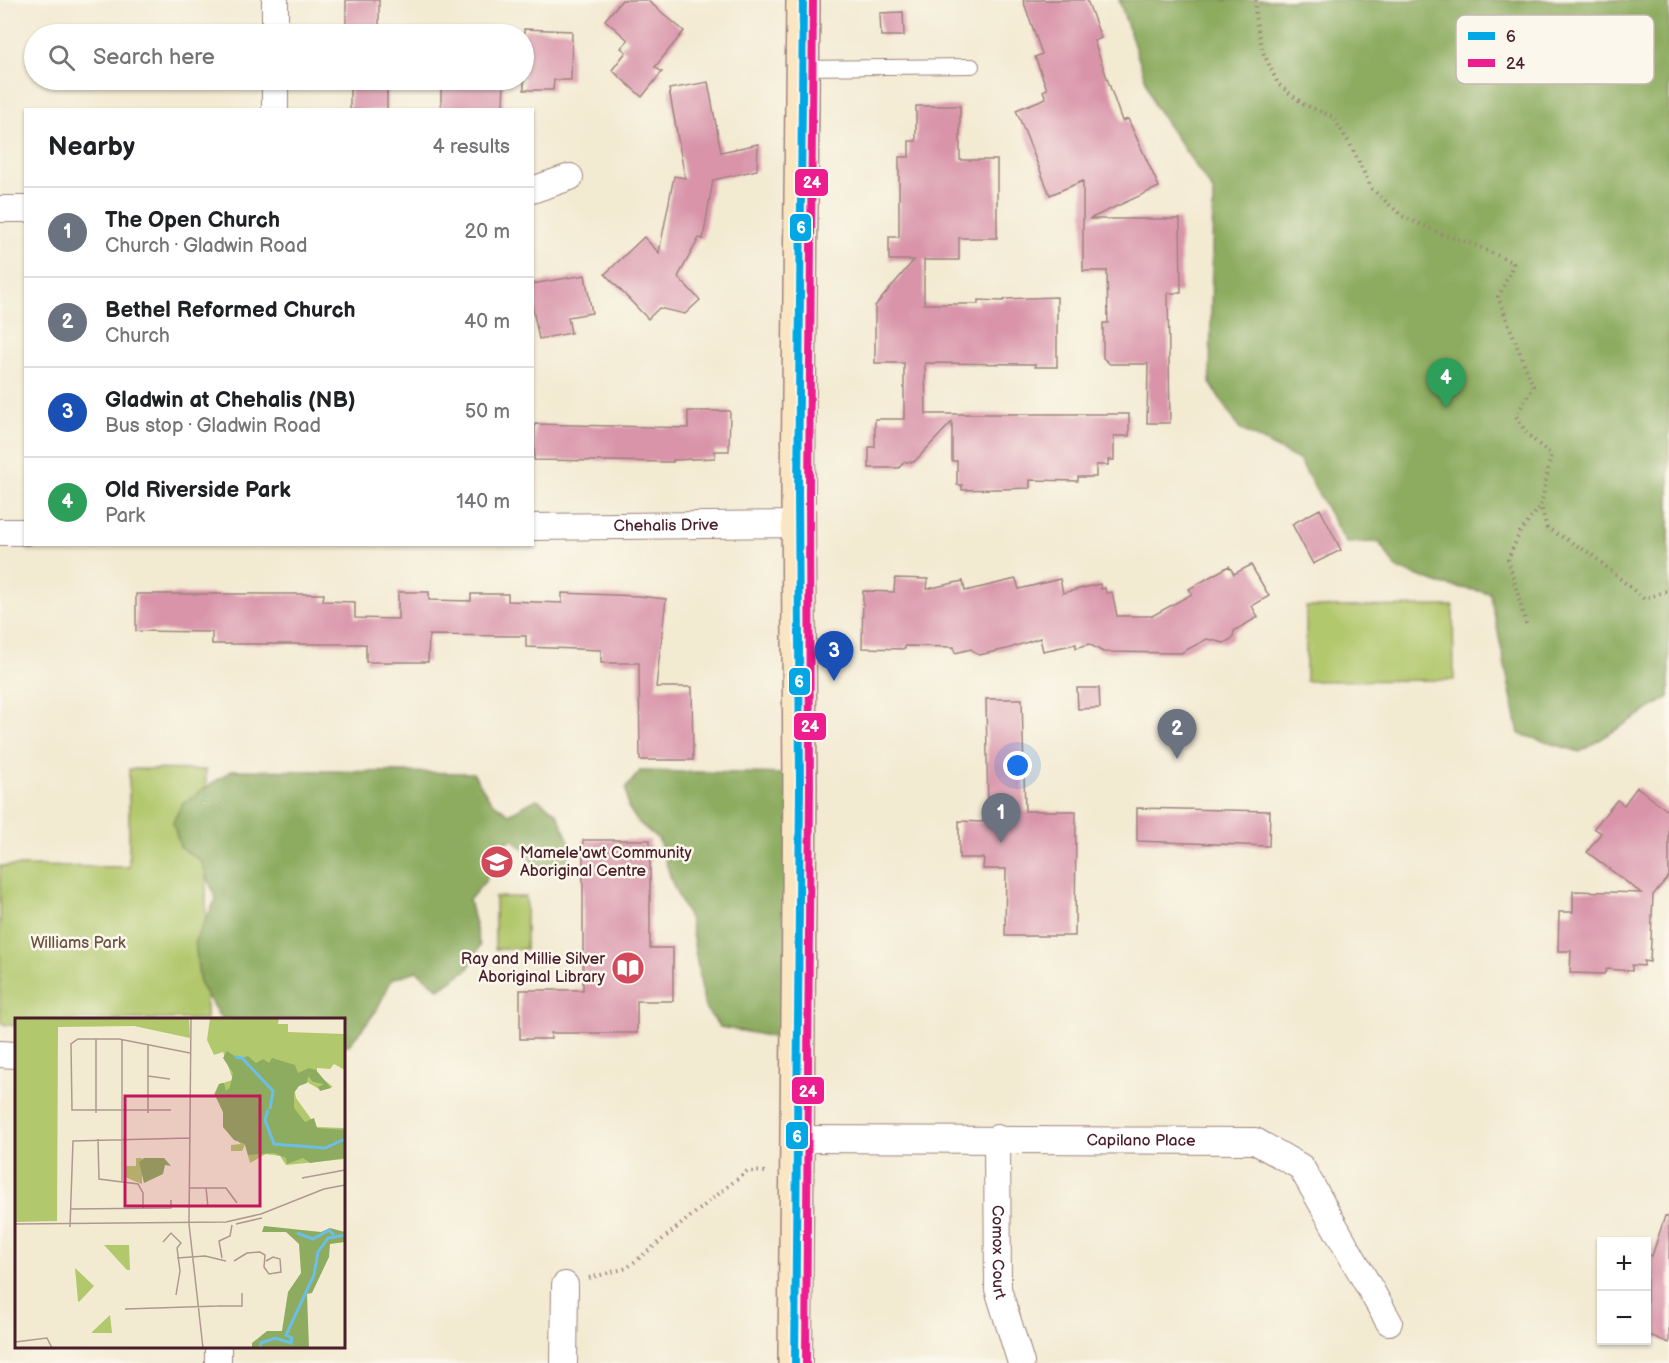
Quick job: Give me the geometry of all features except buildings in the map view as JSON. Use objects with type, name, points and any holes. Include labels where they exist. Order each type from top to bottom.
[{"type":"main road","points":[[795,1363],[800,786],[798,524],[803,0]]},
{"type":"street","points":[[275,0],[275,24]]},
{"type":"street","points":[[275,90],[275,108]]},
{"type":"street","points":[[534,189],[570,177]]},
{"type":"street","points":[[0,209],[24,208]]},
{"type":"street","name":"Chehalis Drive","points":[[534,527],[798,524]]},
{"type":"street","points":[[0,532],[24,532]]},
{"type":"street","points":[[0,1054],[15,1055]]},
{"type":"street","name":"Capilano Place","points":[[796,1139],[997,1138],[1255,1141],[1301,1167],[1389,1322]]},
{"type":"street","name":"Comox Court","points":[[997,1138],[998,1289],[1021,1363]]},
{"type":"street","points":[[564,1363],[565,1285]]},
{"type":"lane","points":[[802,68],[972,66]]},
{"type":"path","points":[[1256,0],[1256,16],[1263,52],[1278,84],[1303,104],[1333,117],[1350,144],[1372,189],[1402,216],[1444,235],[1473,244],[1513,263],[1498,297],[1533,386],[1516,416],[1527,434],[1551,455],[1541,507],[1547,528],[1591,554],[1644,599],[1669,591]]},
{"type":"path","points":[[1526,624],[1508,559],[1520,532],[1541,507]]},
{"type":"path","points":[[565,1285],[627,1268],[747,1171],[796,1172]]},
{"type":"green space","points":[[1119,0],[1669,0],[1669,697],[1580,752],[1519,734],[1490,593],[1440,584],[1396,568],[1379,542],[1346,543],[1299,460],[1240,429],[1210,383],[1213,191],[1154,105]]},
{"type":"green space","points":[[1453,606],[1454,680],[1306,681],[1306,607]]},
{"type":"green space","name":"Williams Park","points":[[129,769],[206,770],[206,1018],[15,1018],[15,1026],[3,1024],[0,1020],[0,866],[129,867]]},
{"type":"green space","points":[[232,770],[473,773],[490,800],[509,814],[537,799],[557,813],[570,844],[566,868],[535,869],[524,849],[512,839],[491,851],[487,879],[469,900],[480,946],[468,969],[439,989],[417,971],[392,979],[376,1011],[350,1044],[345,1046],[345,1018],[220,1018],[200,984],[195,941],[216,899],[201,861],[180,847],[173,822],[183,803]]},
{"type":"green space","points":[[640,771],[790,774],[785,1039],[720,1027],[705,1008],[690,921],[673,885],[659,840],[638,822],[628,807],[626,788]]},
{"type":"green space","points":[[495,897],[526,897],[526,949],[495,949]]},
{"type":"transit line","name":"6","points":[[795,1363],[800,786],[798,493],[803,0]]},
{"type":"transit line","name":"24","points":[[806,1363],[813,0]]},
{"type":"place","name":"Old Riverside Park","points":[[1446,408]]},
{"type":"place","name":"Gladwin at Chehalis (NB)","points":[[834,681]]},
{"type":"place","name":"Bethel Reformed Church","points":[[1177,759]]},
{"type":"place","name":"The Open Church","points":[[1001,843]]},
{"type":"place","name":"Mamele'awt Community Aboriginal Centre","points":[[497,862]]},
{"type":"place","name":"Ray and Millie Silver Aboriginal Library","points":[[628,968]]}]
